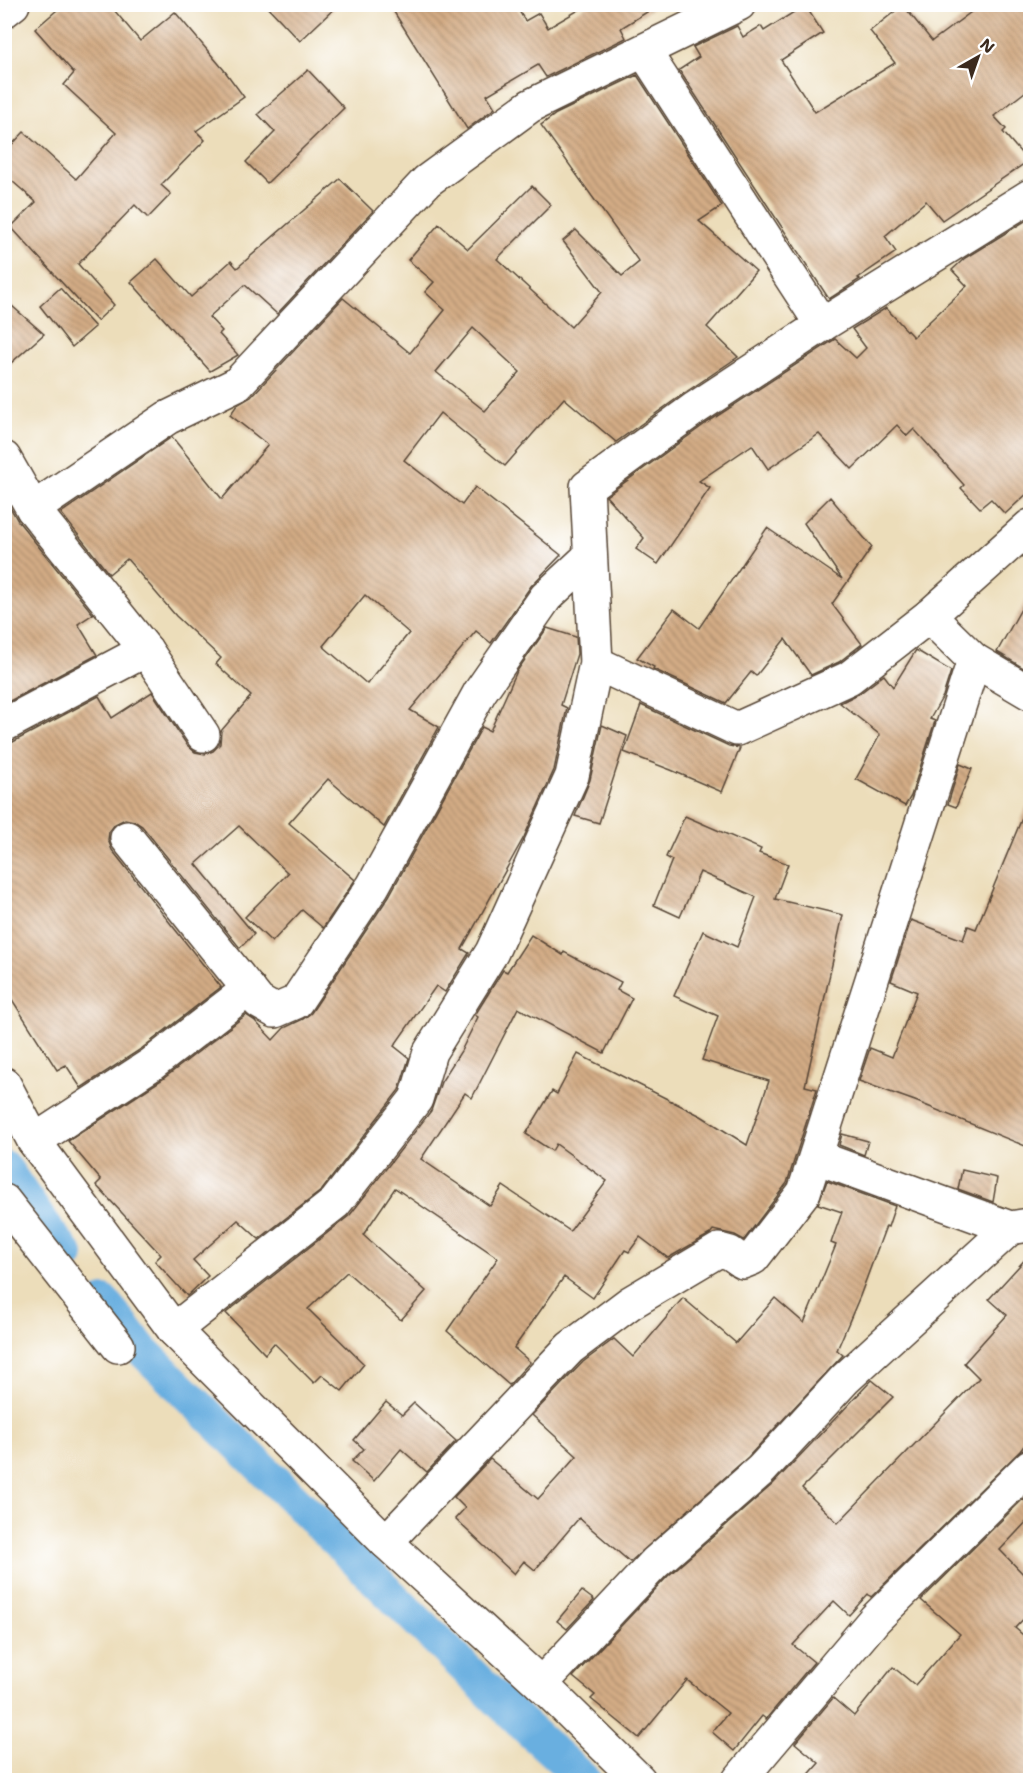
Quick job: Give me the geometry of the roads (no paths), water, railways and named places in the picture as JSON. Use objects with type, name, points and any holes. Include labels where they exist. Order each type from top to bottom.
[{"type":"street","points":[[4,11],[13,4]]},
{"type":"street","points":[[33,509],[168,418],[237,384],[427,181],[530,105],[739,4]]},
{"type":"street","points":[[644,51],[822,325]]},
{"type":"street","points":[[174,1330],[335,1203],[416,1099],[430,1052],[492,952],[572,776],[596,663],[587,487],[694,409],[822,325],[1030,196]]},
{"type":"street","points":[[4,458],[33,509],[146,650],[203,735]]},
{"type":"street","points":[[596,663],[736,729],[849,678],[929,616],[1030,526]]},
{"type":"street","points":[[128,838],[259,1002],[275,1011],[296,1002],[373,886],[480,692],[546,597],[590,556]]},
{"type":"street","points":[[929,616],[974,660],[1030,693]]},
{"type":"street","points":[[4,725],[146,650]]},
{"type":"street","points":[[386,1542],[570,1348],[630,1303],[719,1250],[730,1253],[743,1262],[753,1258],[804,1192],[974,660]]},
{"type":"street","points":[[34,1141],[152,1064],[249,989]]},
{"type":"street","points":[[4,1084],[34,1141],[174,1330],[386,1542],[541,1684],[639,1780]]},
{"type":"street","points":[[816,1157],[1020,1226]]},
{"type":"street","points":[[4,1201],[118,1346]]},
{"type":"street","points":[[541,1684],[655,1563],[761,1470],[845,1379],[1020,1226]]},
{"type":"street","points":[[739,1780],[875,1619],[1030,1466]]},
{"type":"waterway","points":[[4,1167],[44,1226],[67,1255]]},
{"type":"waterway","points":[[104,1302],[141,1349],[519,1721],[584,1780]]}]
